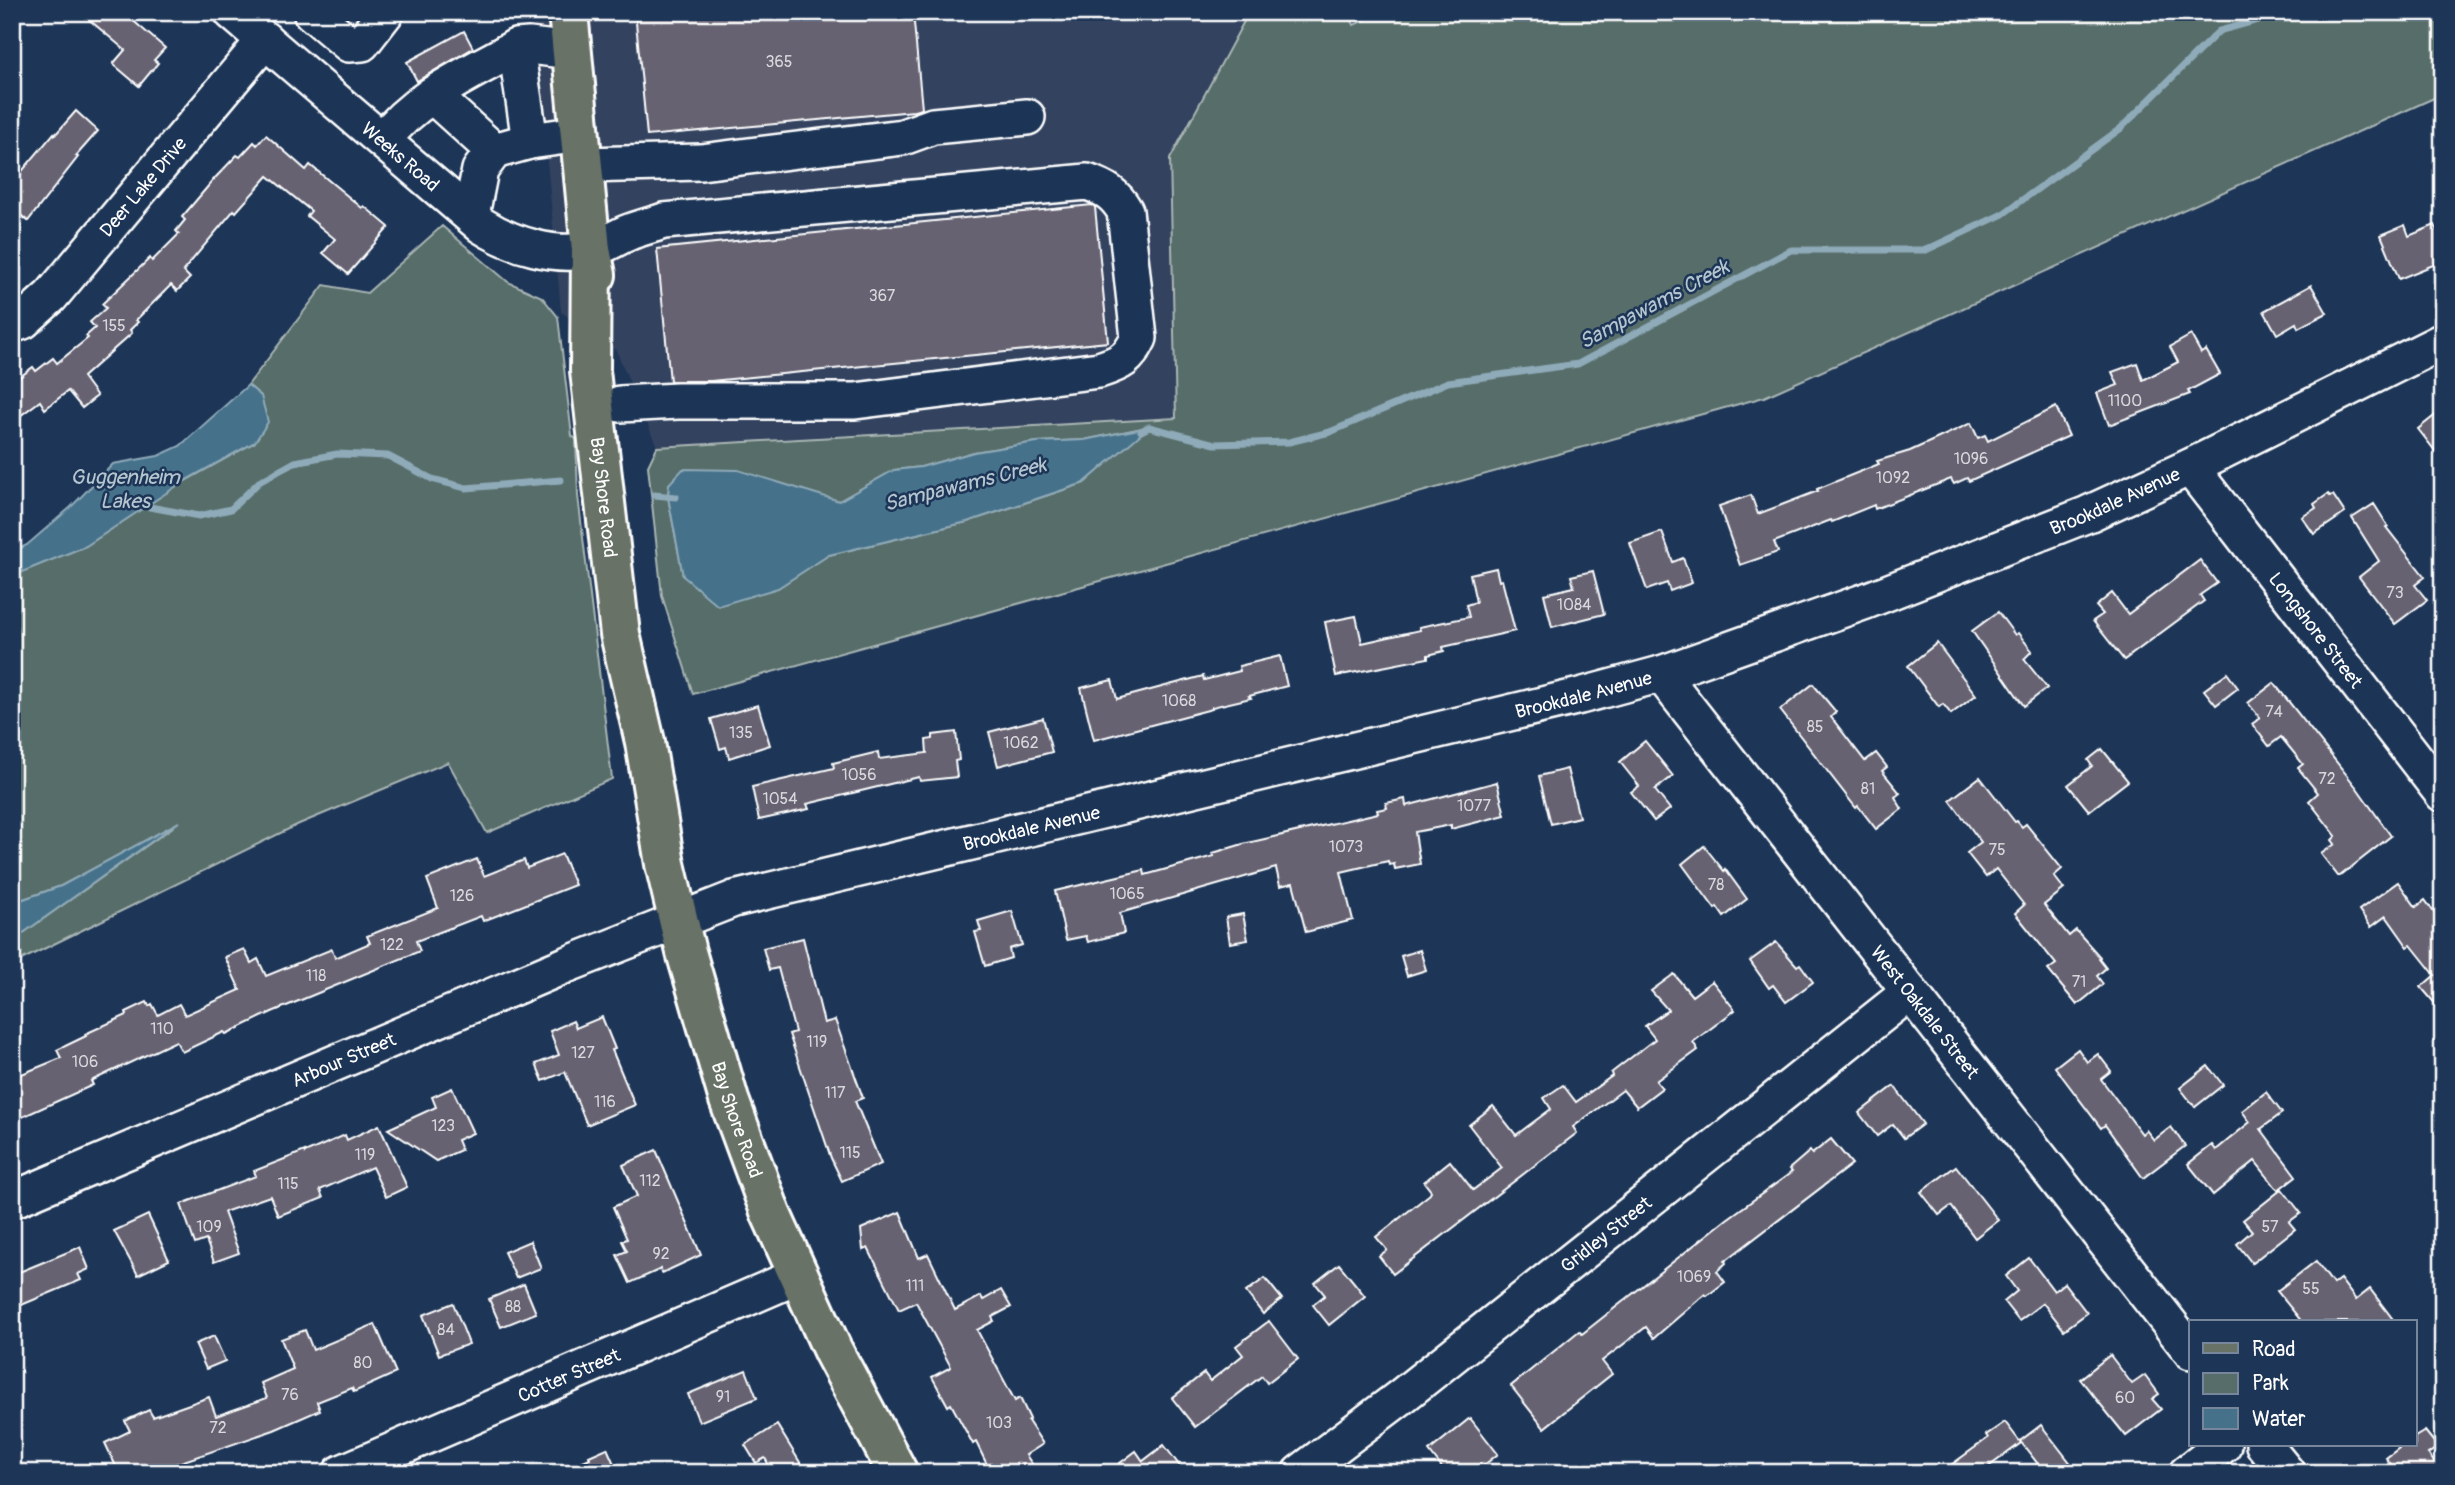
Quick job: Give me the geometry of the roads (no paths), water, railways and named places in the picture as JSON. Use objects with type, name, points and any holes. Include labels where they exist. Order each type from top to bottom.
[{"type":"main road","name":"Bay Shore Road","points":[[568,12],[591,250],[590,371],[596,427],[620,634],[645,742],[665,864],[696,991],[755,1174],[833,1351],[898,1473]]},
{"type":"main road","name":"Bay Shore Road","points":[[591,250],[616,369],[620,404],[644,629],[645,742]]},
{"type":"street","name":"Weeks Road","points":[[233,12],[492,232],[524,244],[564,251],[591,250]]},
{"type":"street","points":[[310,12],[349,44],[362,43],[386,12]]},
{"type":"street","name":"Deer Lake Drive","points":[[12,326],[23,321],[51,296],[265,40]]},
{"type":"street","points":[[516,47],[530,141]]},
{"type":"street","points":[[384,139],[404,115],[516,47],[572,51]]},
{"type":"street","points":[[432,96],[494,151]]},
{"type":"street","points":[[471,215],[480,170],[494,151],[530,141],[701,162],[903,137],[933,126],[1027,117]]},
{"type":"street","points":[[591,250],[626,233],[664,221],[1087,182],[1105,188],[1116,197],[1125,211],[1139,338],[1132,354],[1118,363],[1099,370],[855,401],[678,401],[620,404]]},
{"type":"street","name":"Brookdale Avenue","points":[[678,920],[734,899],[1580,696],[1661,674],[1866,601],[2076,519],[2190,467],[2443,341]]},
{"type":"street","name":"Longshore Street","points":[[2190,467],[2443,794]]},
{"type":"street","name":"West Oakdale Street","points":[[1661,674],[2189,1348]]},
{"type":"street","name":"Arbour Street","points":[[12,1200],[678,920]]},
{"type":"street","name":"Gridley Street","points":[[1300,1473],[1402,1396],[1910,992]]},
{"type":"street","name":"Cotter Street","points":[[341,1473],[798,1276]]},
{"type":"street","points":[[2187,1473],[2222,1446]]},
{"type":"street","points":[[2265,1446],[2287,1473]]},
{"type":"water","name":"Guggenheim Lakes","points":[[248,385],[261,396],[268,422],[255,442],[186,480],[86,546],[22,572],[12,579],[12,552],[27,545],[71,507],[113,464],[158,456],[180,446]]},
{"type":"water","points":[[1149,427],[1084,483],[967,522],[829,555],[778,588],[718,606],[683,576],[668,497],[669,484],[683,469],[738,470],[839,501],[894,470],[921,467],[974,452],[1037,442],[1084,440]]},
{"type":"water","points":[[179,822],[12,941],[12,903],[61,886]]},
{"type":"waterway","name":"Sampawams Creek","points":[[1141,431],[1149,427],[1215,444],[1289,442],[1330,432],[1448,382],[1578,364],[1791,250],[1926,250],[2003,214],[2120,129],[2219,31],[2288,12]]},
{"type":"waterway","name":"Sampawams Creek","points":[[139,505],[199,516],[231,509],[259,482],[295,462],[337,454],[388,456],[432,479],[466,488],[561,480]]},
{"type":"waterway","name":"Sampawams Creek","points":[[654,495],[676,497]]}]
